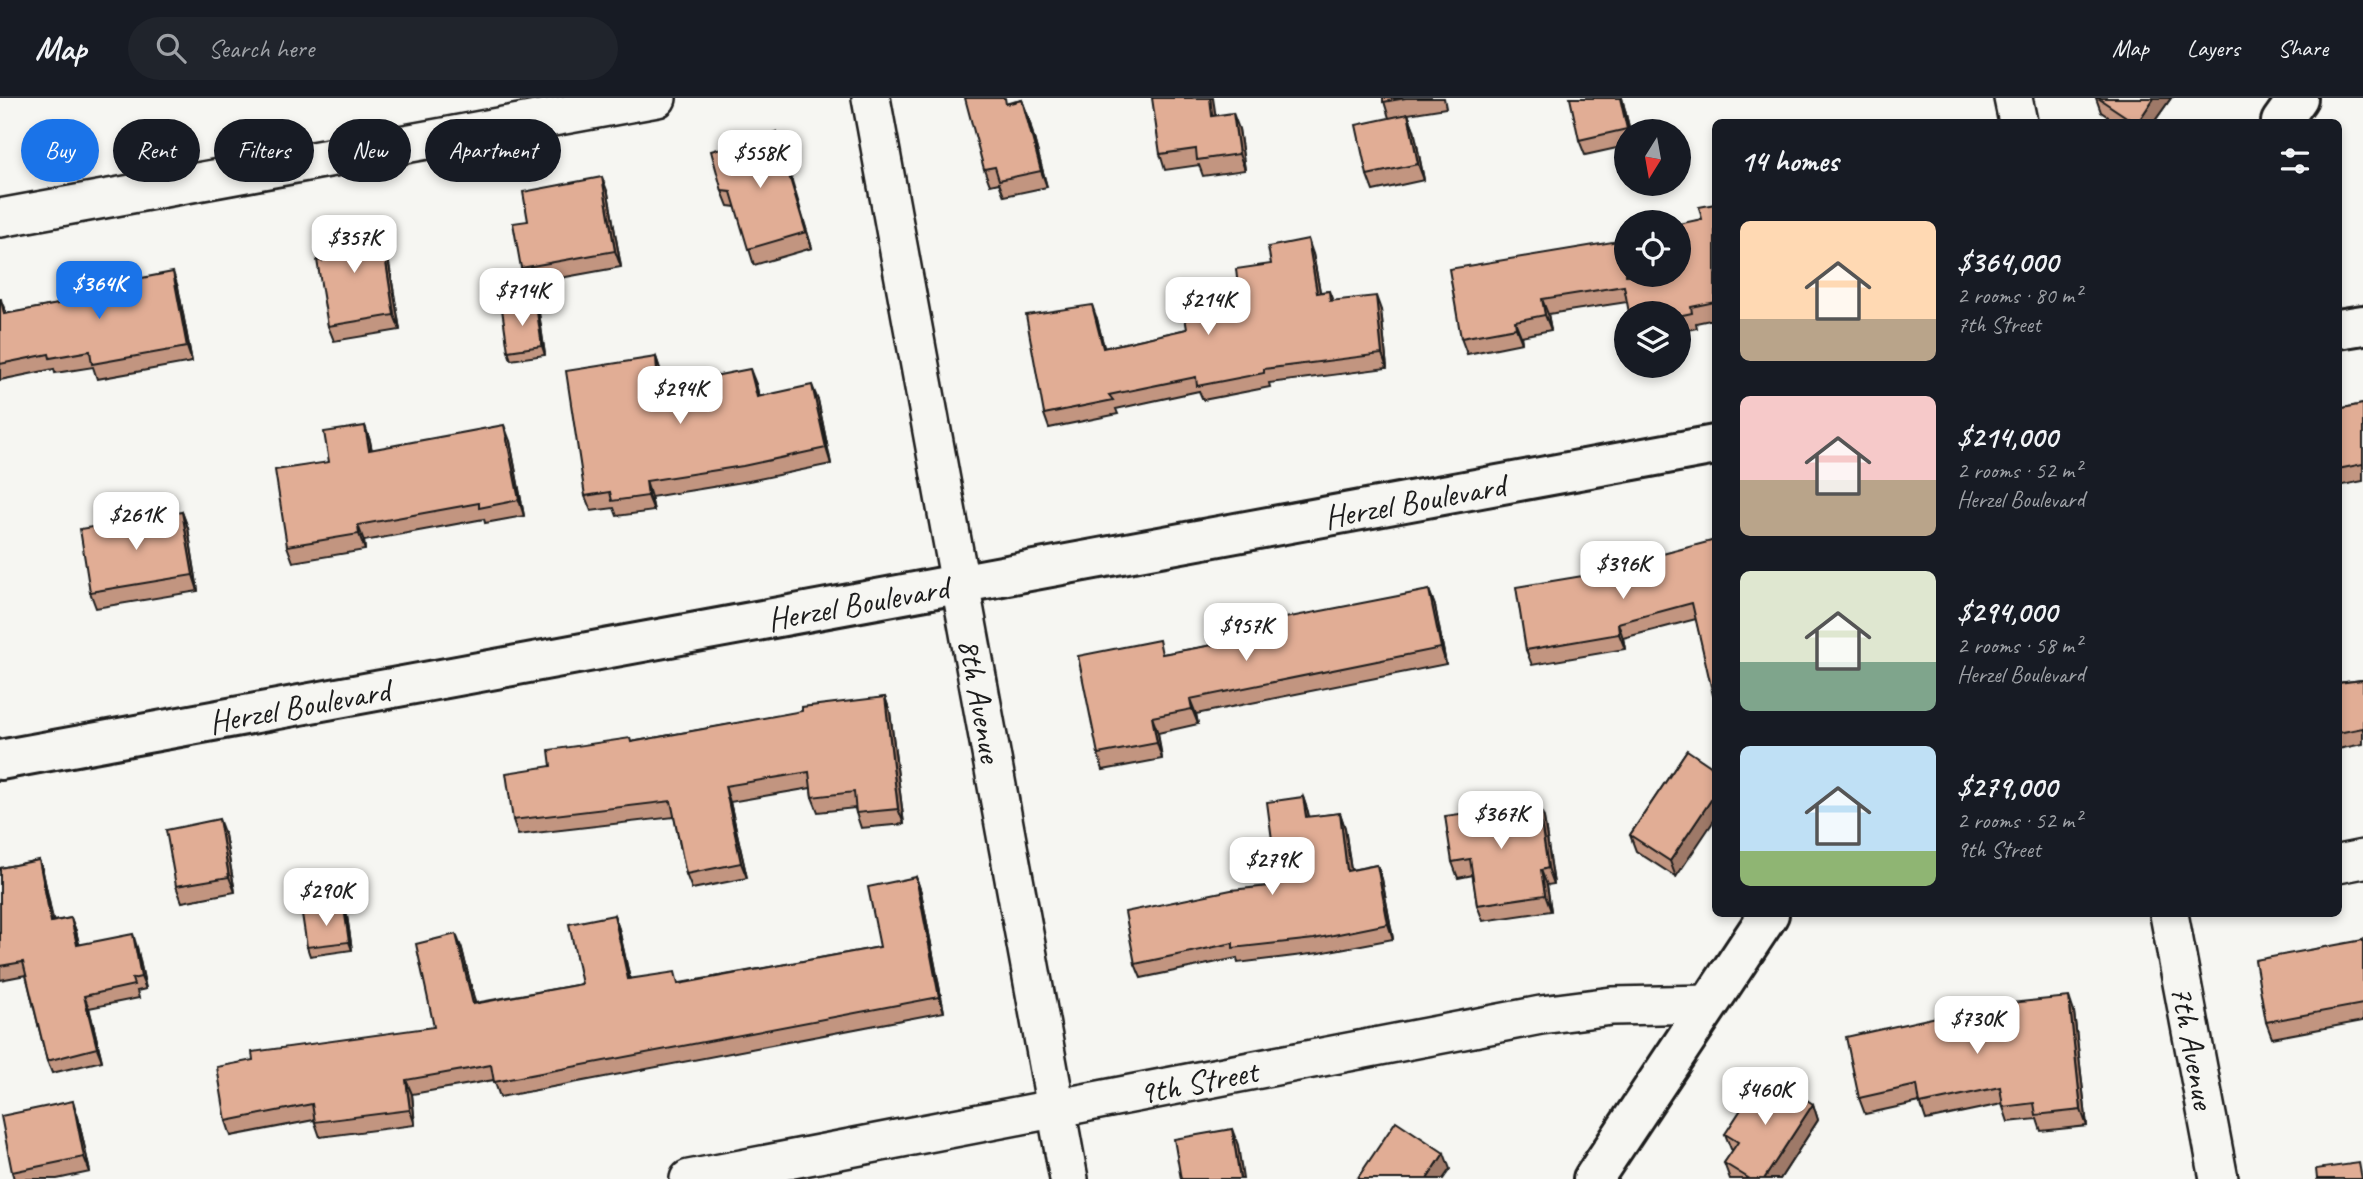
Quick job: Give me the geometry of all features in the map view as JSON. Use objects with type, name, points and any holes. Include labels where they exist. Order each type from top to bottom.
[{"type":"street","points":[[0,218],[657,98]]},
{"type":"street","name":"8th Avenue","points":[[871,98],[1069,1179]]},
{"type":"street","points":[[2013,98],[2017,119]]},
{"type":"street","points":[[2283,119],[2298,98]]},
{"type":"street","points":[[2342,328],[2363,325]]},
{"type":"street","name":"Herzel Boulevard","points":[[0,760],[1712,446]]},
{"type":"street","points":[[2342,863],[2363,859]]},
{"type":"street","points":[[1593,1179],[1767,917]]},
{"type":"street","name":"7th Avenue","points":[[2170,917],[2219,1179]]},
{"type":"street","name":"9th Street","points":[[688,1179],[1057,1111],[1541,1016],[1612,1006],[1709,1004]]},
{"type":"building","points":[[965,98],[1005,98],[1006,104],[1022,100],[1041,171],[999,180],[995,167],[984,169]]},
{"type":"building","points":[[1152,98],[1210,98],[1212,116],[1233,113],[1239,154],[1197,160],[1196,149],[1160,154]]},
{"type":"building","points":[[1383,98],[1406,98],[1383,102]]},
{"type":"building","points":[[1570,98],[1620,98],[1625,119],[1614,119],[1614,132],[1579,140]]},
{"type":"building","points":[[2098,98],[2154,98],[2140,119],[2130,119]]},
{"type":"building","points":[[1408,114],[1418,164],[1367,175],[1356,125]]},
{"type":"building","points":[[776,132],[806,232],[748,249],[731,192],[722,191],[711,151]]},
{"type":"building","points":[[602,177],[615,251],[521,268],[513,223],[528,221],[523,192]]},
{"type":"building","points":[[1712,205],[1712,303],[1691,307],[1691,301],[1627,301],[1624,287],[1691,287],[1691,221],[1702,219],[1699,207]]},
{"type":"building","points":[[357,223],[359,234],[381,230],[394,315],[328,326],[317,260],[322,261],[317,229]]},
{"type":"building","points":[[1308,239],[1317,293],[1329,291],[1330,301],[1376,296],[1382,354],[1264,369],[1264,373],[1197,386],[1196,377],[1109,395],[1113,400],[1044,414],[1026,315],[1092,305],[1103,348],[1187,329],[1183,305],[1239,296],[1236,269],[1271,264],[1268,247]]},
{"type":"building","points":[[1614,242],[1614,287],[1618,287],[1542,299],[1545,315],[1515,321],[1516,328],[1461,338],[1449,269]]},
{"type":"building","points":[[124,267],[126,281],[173,272],[187,347],[92,364],[90,351],[50,358],[49,354],[0,364],[0,299],[4,314],[80,300],[76,275]]},
{"type":"building","points":[[536,305],[542,346],[508,351],[502,309]]},
{"type":"building","points":[[656,357],[658,387],[750,369],[757,397],[812,385],[826,448],[743,466],[646,481],[648,496],[612,501],[610,492],[585,496],[566,371]]},
{"type":"building","points":[[2363,404],[2363,464],[2342,468],[2342,408]]},
{"type":"building","points":[[504,425],[519,500],[479,508],[479,503],[358,525],[359,534],[287,546],[275,470],[329,462],[324,432],[365,426],[369,450]]},
{"type":"building","points":[[182,512],[193,575],[90,592],[80,529]]},
{"type":"building","points":[[1712,541],[1712,691],[1692,603],[1618,623],[1619,634],[1526,650],[1516,587],[1661,563],[1659,555]]},
{"type":"building","points":[[1429,590],[1441,648],[1190,699],[1192,709],[1152,717],[1157,743],[1098,754],[1078,656],[1159,640],[1162,654],[1230,642],[1228,629]]},
{"type":"building","points":[[2363,680],[2363,728],[2342,732],[2342,683]]},
{"type":"building","points":[[885,697],[898,809],[856,813],[854,792],[812,797],[809,772],[725,786],[741,863],[686,874],[671,801],[513,820],[506,773],[551,766],[549,750],[630,738],[631,742],[802,711],[802,707]]},
{"type":"building","points":[[1687,750],[1712,767],[1712,798],[1670,861],[1630,835]]},
{"type":"building","points":[[1303,797],[1306,817],[1340,813],[1347,871],[1377,865],[1388,924],[1314,939],[1233,948],[1233,943],[1135,964],[1125,912],[1231,890],[1278,885],[1267,802]]},
{"type":"building","points":[[1538,803],[1548,868],[1541,870],[1545,895],[1477,905],[1470,859],[1452,862],[1445,816]]},
{"type":"building","points":[[219,819],[229,877],[176,886],[166,830]]},
{"type":"building","points":[[39,860],[51,922],[71,918],[77,945],[133,934],[141,977],[132,979],[134,985],[84,996],[97,1048],[47,1061],[23,962],[0,966],[0,868]]},
{"type":"building","points":[[916,877],[939,997],[494,1082],[491,1065],[406,1080],[410,1110],[315,1122],[312,1104],[226,1121],[217,1067],[253,1060],[252,1052],[434,1027],[416,944],[456,934],[473,1004],[582,984],[569,924],[614,915],[628,979],[675,972],[678,984],[880,947],[868,887]]},
{"type":"building","points":[[344,908],[349,942],[307,947],[302,914]]},
{"type":"building","points":[[2363,940],[2363,1004],[2266,1022],[2255,960]]},
{"type":"building","points":[[2069,997],[2081,1110],[2036,1115],[2034,1103],[2003,1107],[2000,1087],[1920,1104],[1917,1085],[1859,1098],[1846,1037],[1991,1005]]},
{"type":"building","points":[[1765,1073],[1813,1104],[1764,1179],[1750,1179],[1724,1163],[1738,1142],[1725,1134]]},
{"type":"building","points":[[73,1101],[84,1157],[12,1172],[1,1116]]},
{"type":"building","points":[[1396,1121],[1444,1153],[1427,1179],[1357,1179]]},
{"type":"building","points":[[1232,1129],[1240,1179],[1181,1179],[1174,1139]]},
{"type":"building","points":[[2359,1163],[2362,1179],[2317,1179],[2316,1169]]}]
